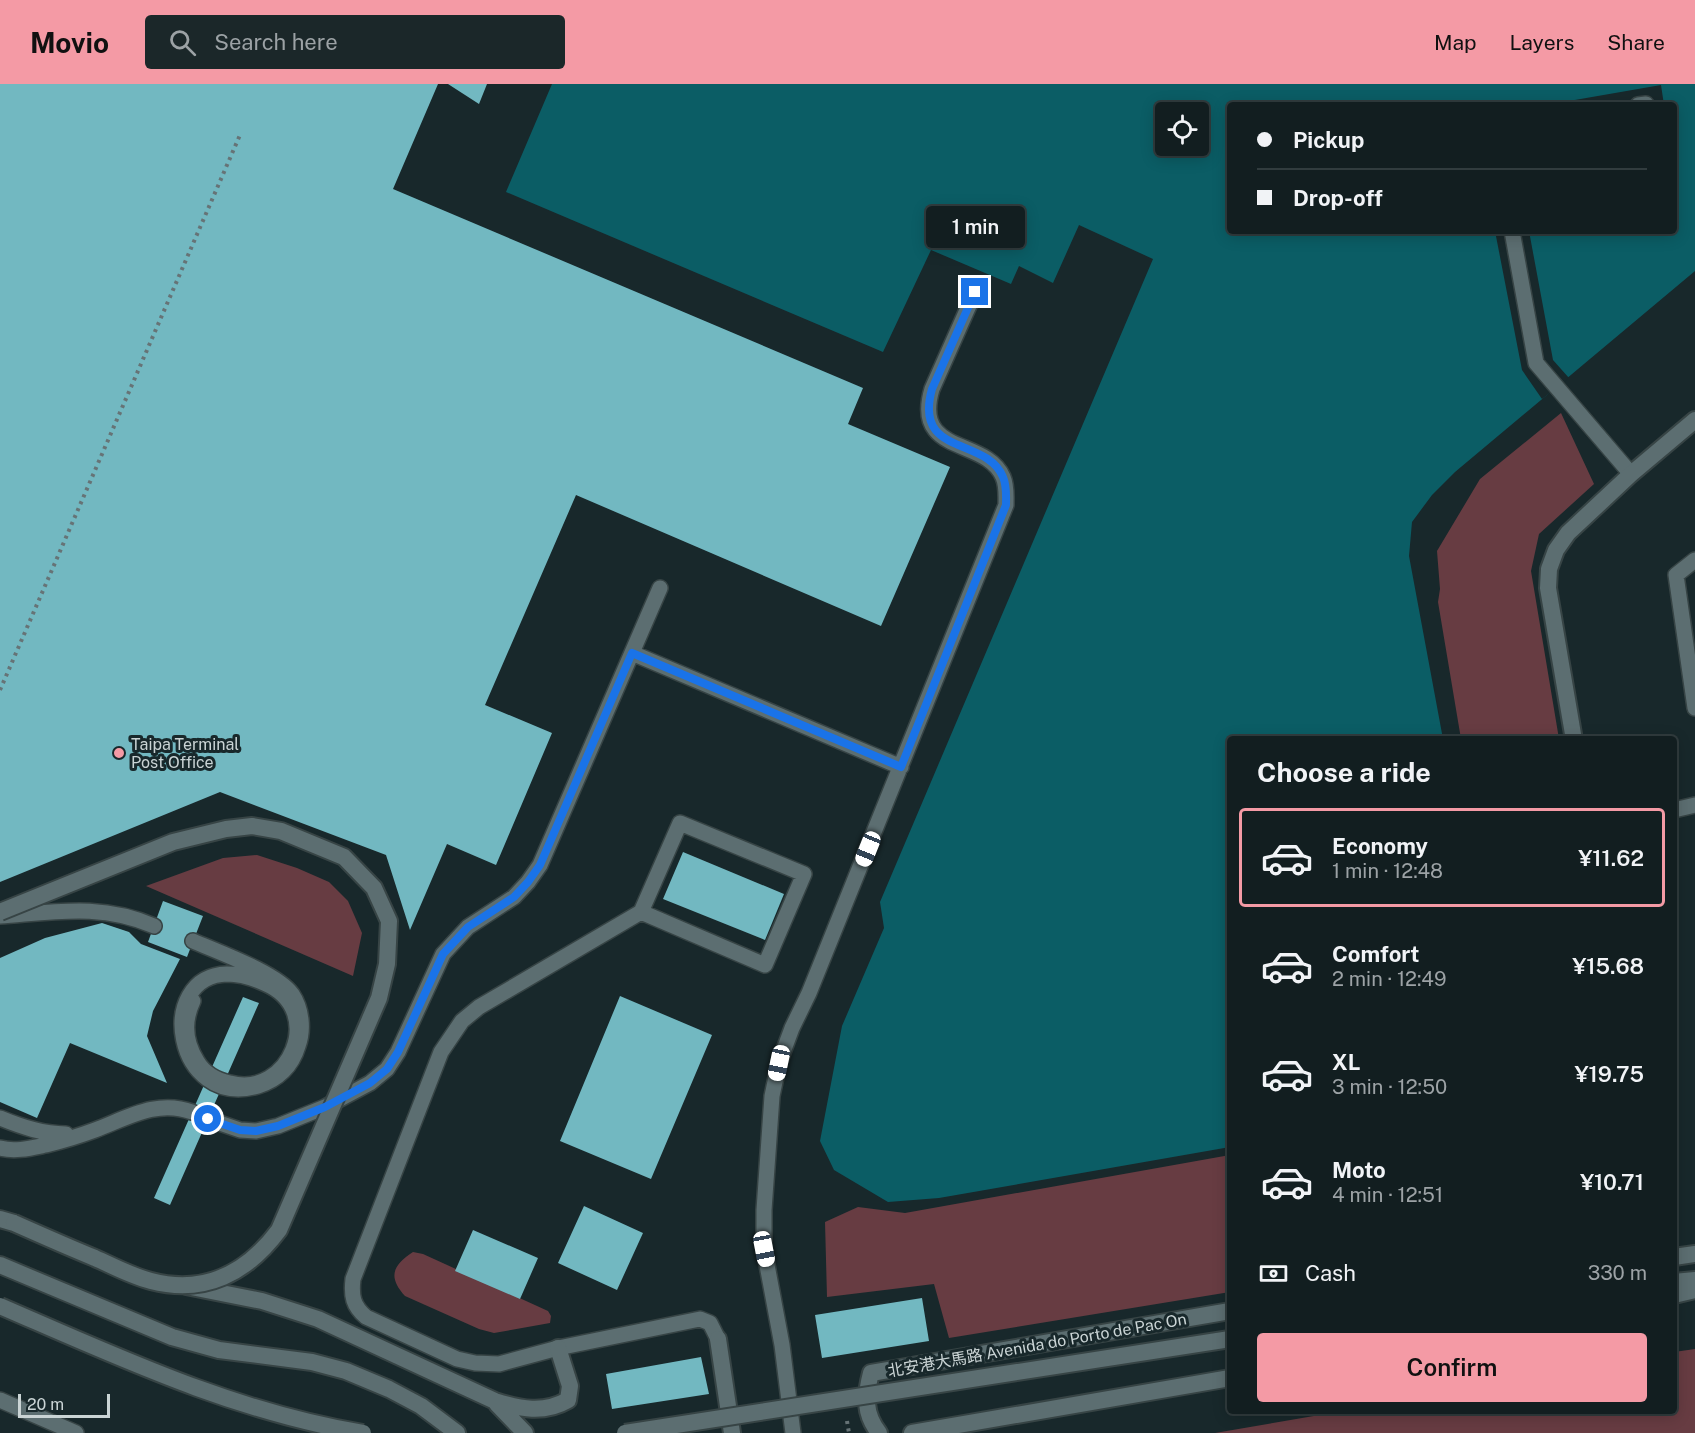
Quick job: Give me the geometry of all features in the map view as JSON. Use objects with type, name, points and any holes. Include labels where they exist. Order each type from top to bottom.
[{"type":"street","points":[[1573,736],[1548,588],[1549,569],[1556,550],[1568,533],[1631,474],[1695,420]]},
{"type":"street","points":[[0,914],[173,842],[226,829],[252,826],[281,831],[344,857],[374,888],[389,921],[387,964],[379,998],[279,1230],[267,1247],[247,1265],[213,1281],[185,1286]]},
{"type":"street","points":[[7,1221],[151,1281],[262,1301],[318,1318],[495,1401],[513,1407],[550,1408],[567,1400],[570,1386],[558,1348]]},
{"type":"street","points":[[1677,1257],[1695,1254]]},
{"type":"street","points":[[0,1265],[172,1337],[210,1347],[312,1362],[346,1371],[389,1389],[421,1406],[457,1433]]},
{"type":"street","points":[[1677,1282],[1695,1280]]},
{"type":"street","points":[[1677,1294],[1695,1290]]},
{"type":"street","points":[[0,1306],[125,1360],[242,1405],[322,1426],[363,1433]]},
{"type":"street","name":"北安港大馬路 Avenida do Porto de Pac On","points":[[879,1433],[872,1424],[866,1407],[866,1389],[872,1373],[1227,1312]]},
{"type":"street","points":[[718,1339],[732,1433]]},
{"type":"street","points":[[625,1433],[1227,1339]]},
{"type":"street","points":[[912,1433],[1227,1379]]},
{"type":"street","points":[[495,1401],[525,1433]]},
{"type":"lane","points":[[1513,234],[1536,363],[1631,474]]},
{"type":"lane","points":[[793,1433],[782,1345],[764,1249],[766,1158],[772,1096],[779,1063],[792,1028],[809,993],[1006,505],[1003,476],[996,466],[936,432],[930,419],[928,404],[932,389],[975,292]]},
{"type":"lane","points":[[1695,560],[1676,575],[1695,708]]},
{"type":"lane","points":[[208,1119],[240,1130],[256,1131],[278,1126],[325,1107],[370,1083],[387,1069],[398,1052],[443,954],[468,927],[514,897],[540,865],[660,588]]},
{"type":"lane","points":[[632,653],[901,767]]},
{"type":"lane","points":[[1677,809],[1695,806]]},
{"type":"lane","points":[[641,912],[765,965],[804,874],[680,822],[641,912],[479,1007],[462,1021],[441,1052],[353,1279],[351,1293],[356,1309],[366,1317],[457,1359],[475,1362],[499,1364],[558,1348],[700,1319],[710,1323],[718,1339]]},
{"type":"lane","points":[[0,914],[81,909],[133,916],[154,926]]},
{"type":"lane","points":[[193,941],[270,976],[291,994],[301,1017],[301,1038],[295,1056],[283,1073],[268,1083],[251,1088],[233,1088],[216,1083],[201,1074],[190,1060],[183,1043],[181,1026],[184,1009],[192,993],[207,979],[219,975],[241,975],[261,982],[281,992],[291,1004],[297,1023],[294,1049],[287,1062],[276,1074],[247,1084],[235,1085],[211,1076],[201,1068],[189,1044],[186,1027],[186,1019],[193,1001]]},
{"type":"lane","points":[[0,1148],[37,1147],[93,1131],[150,1109],[174,1107],[192,1112]]},
{"type":"lane","points":[[0,1118],[32,1130],[53,1134],[93,1131]]},
{"type":"lane","points":[[0,1400],[76,1433]]},
{"type":"path","points":[[0,690],[240,135]]},
{"type":"shaded area","points":[[1561,413],[1594,484],[1539,534],[1531,571],[1558,736],[1460,736],[1438,602],[1440,589],[1437,551],[1480,479]]},
{"type":"shaded area","points":[[257,855],[297,868],[329,882],[348,901],[362,933],[353,976],[146,886],[223,858]]},
{"type":"shaded area","points":[[1227,1156],[1227,1292],[949,1338],[934,1284],[827,1297],[825,1222],[858,1207],[905,1213]]},
{"type":"shaded area","points":[[413,1252],[423,1254],[548,1311],[551,1316],[550,1323],[494,1333],[479,1329],[405,1296],[396,1283],[395,1272],[400,1262]]},
{"type":"shaded area","points":[[1695,1349],[1695,1433],[1215,1433],[1325,1414],[1677,1414],[1677,1352]]},
{"type":"water","points":[[552,84],[1695,84],[1695,271],[1455,472],[1432,495],[1412,522],[1409,556],[1442,736],[1227,736],[1227,1148],[939,1198],[888,1202],[834,1170],[820,1141],[842,1026],[884,928],[880,902],[1153,259],[1079,225],[1053,283],[1019,266],[1011,284],[931,250],[883,352],[506,192]]},
{"type":"pier","points":[[1661,85],[1664,102],[1563,102]]},
{"type":"pier","points":[[1496,234],[1530,234],[1553,360],[1569,378],[1542,399],[1522,370]]},
{"type":"building","points":[[0,84],[438,84],[393,189],[863,388],[848,424],[950,467],[881,626],[576,495],[485,705],[552,733],[496,865],[447,844],[410,930],[386,855],[220,792],[0,882]]},
{"type":"building","points":[[448,84],[487,84],[479,104]]},
{"type":"building","points":[[683,852],[784,894],[765,940],[663,899]]},
{"type":"building","points":[[163,901],[203,916],[187,957],[148,942]]},
{"type":"building","points":[[102,923],[129,932],[141,944],[180,959],[153,1011],[147,1036],[167,1083],[70,1043],[37,1118],[0,1102],[0,958],[45,938]]},
{"type":"building","points":[[620,996],[712,1035],[651,1179],[560,1141]]},
{"type":"building","points":[[243,997],[259,1003],[170,1205],[154,1198]]},
{"type":"building","points":[[584,1206],[643,1233],[617,1290],[558,1263]]},
{"type":"building","points":[[473,1230],[538,1258],[520,1299],[455,1271]]},
{"type":"building","points":[[922,1298],[929,1341],[822,1358],[815,1315]]},
{"type":"building","points":[[701,1357],[709,1394],[612,1409],[606,1374]]},
{"type":"place","name":"Taipa Terminal Post Office","points":[[119,753]]},
{"type":"route","points":[[208,1119],[240,1130],[256,1131],[278,1126],[325,1107],[370,1083],[387,1069],[398,1052],[443,954],[468,927],[514,897],[540,865],[632,653],[901,767],[1006,505],[1003,476],[996,466],[936,432],[930,419],[928,404],[932,389],[975,292]]}]
